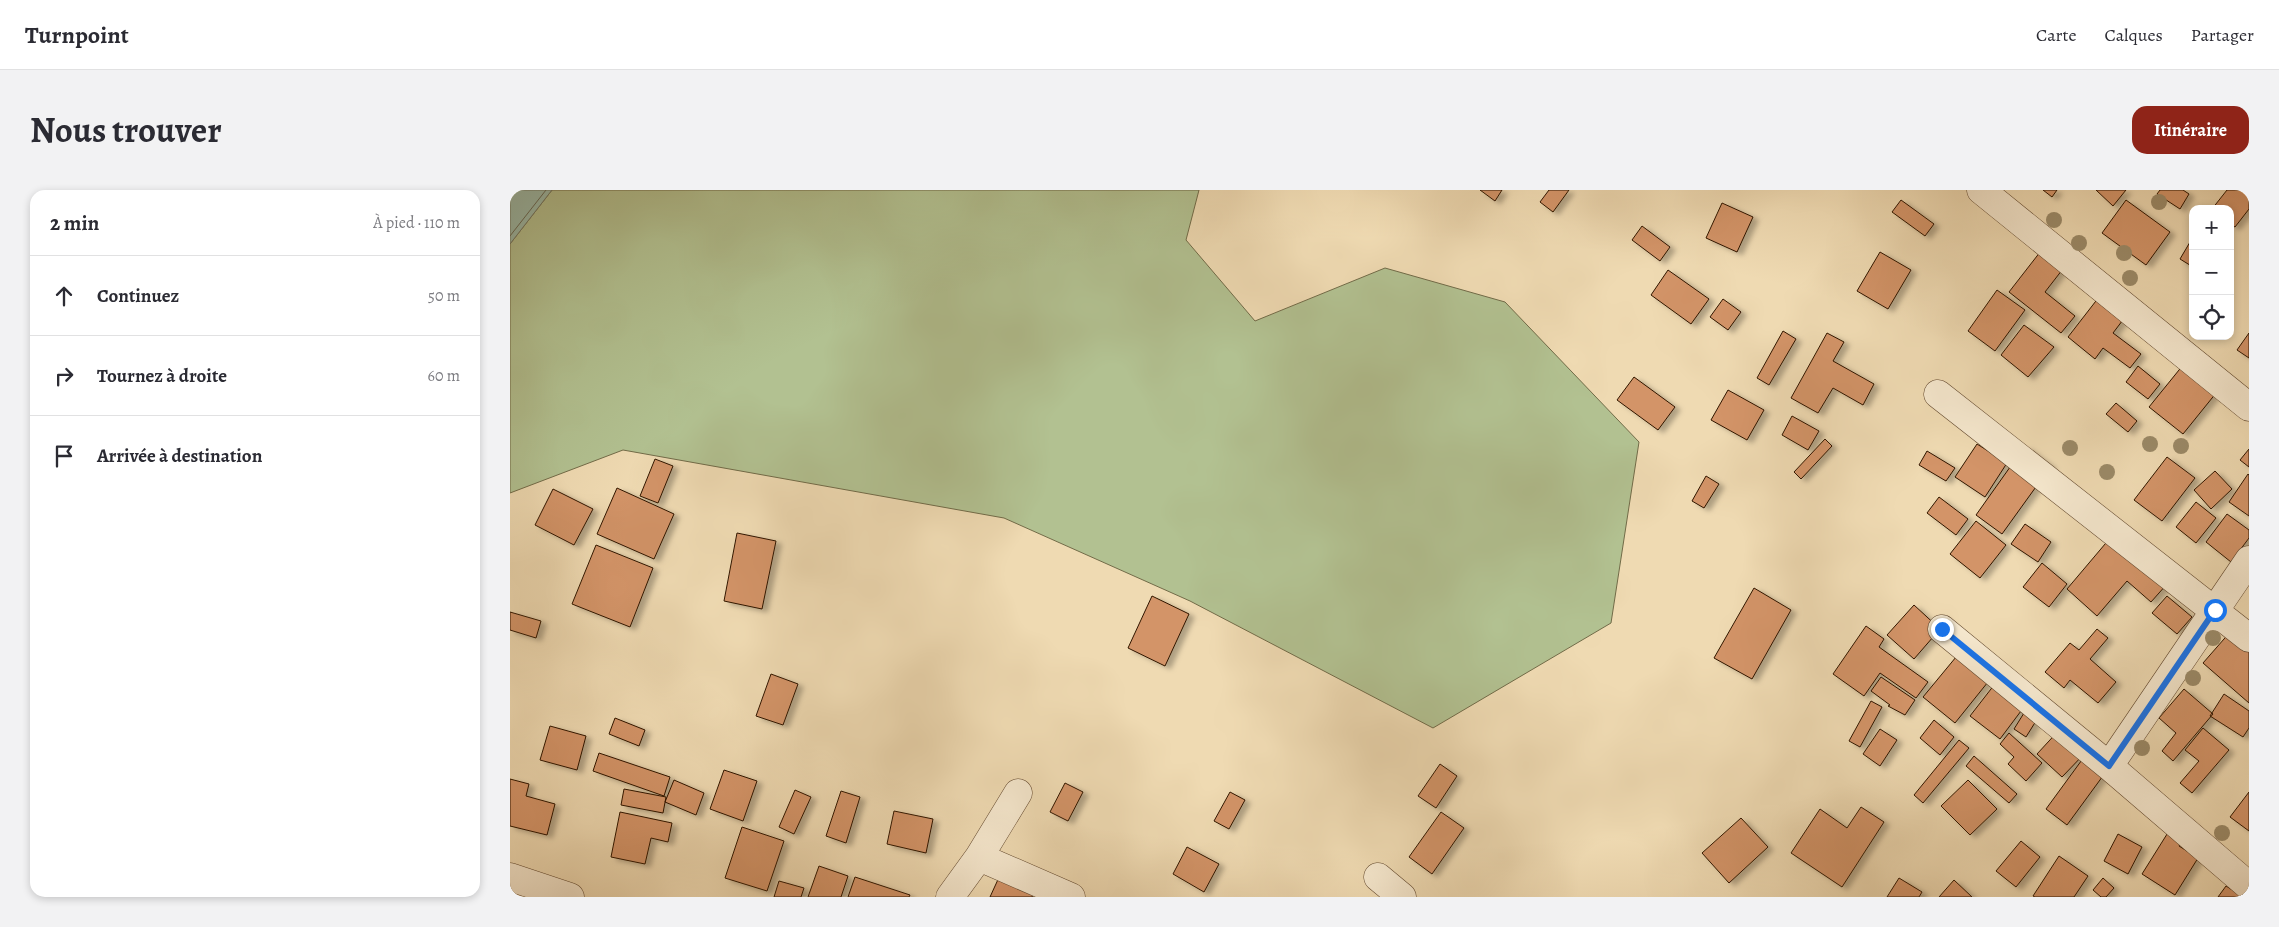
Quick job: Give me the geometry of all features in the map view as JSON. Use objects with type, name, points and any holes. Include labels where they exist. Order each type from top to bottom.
[{"type":"street","points":[[1981,190],[2249,407]]},
{"type":"street","points":[[1938,394],[2249,638]]},
{"type":"street","points":[[2109,766],[2249,560]]},
{"type":"street","points":[[1942,629],[2109,766],[2249,886]]},
{"type":"street","points":[[950,897],[979,857],[1018,793]]},
{"type":"street","points":[[979,857],[1071,897]]},
{"type":"street","points":[[510,877],[570,897]]},
{"type":"street","points":[[1378,877],[1402,897]]},
{"type":"green space","points":[[552,190],[1199,190],[1186,240],[1255,321],[1385,268],[1505,302],[1639,442],[1611,623],[1433,728],[1190,601],[1004,518],[623,450],[510,493],[510,244]]},
{"type":"water","points":[[510,190],[552,190],[510,244]]},
{"type":"building","points":[[1480,190],[1502,190],[1495,201]]},
{"type":"building","points":[[1549,190],[1569,190],[1553,212],[1540,202]]},
{"type":"building","points":[[2043,190],[2057,190],[2052,197]]},
{"type":"building","points":[[2096,190],[2126,190],[2113,206]]},
{"type":"building","points":[[2160,190],[2183,190],[2189,194],[2180,209],[2157,194]]},
{"type":"building","points":[[2227,190],[2249,190],[2249,209],[2235,227],[2234,205],[2215,205]]},
{"type":"building","points":[[1901,200],[1934,224],[1925,236],[1892,212]]},
{"type":"building","points":[[2126,200],[2170,232],[2146,265],[2102,233]]},
{"type":"building","points":[[1722,203],[1753,217],[1737,252],[1706,238]]},
{"type":"building","points":[[1642,226],[1670,247],[1660,261],[1632,240]]},
{"type":"building","points":[[2189,244],[2189,265],[2180,259]]},
{"type":"building","points":[[2044,247],[2066,265],[2045,292],[2075,316],[2061,333],[2009,292]]},
{"type":"building","points":[[1880,252],[1911,270],[1888,309],[1857,291]]},
{"type":"building","points":[[1668,270],[1709,299],[1691,324],[1651,295]]},
{"type":"building","points":[[2106,288],[2132,308],[2113,333],[2141,354],[2130,368],[2103,348],[2095,359],[2068,337]]},
{"type":"building","points":[[1997,290],[2025,310],[1995,351],[1968,331]]},
{"type":"building","points":[[1723,299],[1741,312],[1728,330],[1710,317]]},
{"type":"building","points":[[2024,325],[2054,347],[2028,377],[2001,355]]},
{"type":"building","points":[[1783,331],[1796,339],[1769,385],[1757,378]]},
{"type":"building","points":[[1827,333],[1844,342],[1833,361],[1874,384],[1863,405],[1833,388],[1818,413],[1791,398]]},
{"type":"building","points":[[2249,333],[2249,358],[2237,350]]},
{"type":"building","points":[[2192,354],[2225,382],[2183,434],[2149,407]]},
{"type":"building","points":[[2138,366],[2160,384],[2148,399],[2126,382]]},
{"type":"building","points":[[1634,377],[1675,407],[1658,430],[1617,400]]},
{"type":"building","points":[[1728,390],[1764,410],[1747,440],[1711,420]]},
{"type":"building","points":[[2116,403],[2137,421],[2128,432],[2106,414]]},
{"type":"building","points":[[1792,416],[1819,431],[1808,450],[1782,435]]},
{"type":"building","points":[[1825,439],[1832,446],[1801,479],[1794,472]]},
{"type":"building","points":[[1977,444],[2007,463],[1985,497],[1955,477]]},
{"type":"building","points":[[2025,446],[2051,466],[2002,534],[1976,515]]},
{"type":"building","points":[[2249,449],[2249,467],[2240,460]]},
{"type":"building","points":[[1927,451],[1955,468],[1946,481],[1919,465]]},
{"type":"building","points":[[2167,457],[2195,478],[2162,521],[2134,500]]},
{"type":"building","points":[[655,459],[673,466],[658,503],[640,496]]},
{"type":"building","points":[[2215,471],[2232,489],[2211,509],[2194,490]]},
{"type":"building","points":[[2249,475],[2249,516],[2229,502]]},
{"type":"building","points":[[1706,476],[1719,484],[1704,508],[1692,501]]},
{"type":"building","points":[[617,488],[674,514],[654,559],[597,534]]},
{"type":"building","points":[[553,489],[593,509],[574,545],[535,525]]},
{"type":"building","points":[[1939,497],[1968,519],[1956,535],[1927,513]]},
{"type":"building","points":[[2196,502],[2216,518],[2196,543],[2176,527]]},
{"type":"building","points":[[2227,514],[2249,530],[2249,538],[2231,562],[2206,542]]},
{"type":"building","points":[[1976,521],[2006,545],[1980,578],[1950,554]]},
{"type":"building","points":[[2025,524],[2051,542],[2038,562],[2011,544]]},
{"type":"building","points":[[737,533],[776,541],[762,609],[724,601]]},
{"type":"building","points":[[2111,537],[2167,584],[2151,602],[2127,581],[2097,616],[2067,589]]},
{"type":"building","points":[[596,545],[653,568],[630,627],[572,604]]},
{"type":"building","points":[[2042,563],[2067,584],[2049,607],[2023,587]]},
{"type":"building","points":[[1754,588],[1791,610],[1752,679],[1714,658]]},
{"type":"building","points":[[1152,596],[1189,614],[1165,666],[1128,648]]},
{"type":"building","points":[[2167,596],[2192,617],[2177,634],[2152,613]]},
{"type":"building","points":[[1914,605],[1940,629],[1914,659],[1887,635]]},
{"type":"building","points":[[510,612],[541,621],[536,638],[510,630]]},
{"type":"building","points":[[1866,626],[1884,639],[1879,647],[1928,682],[1916,698],[1880,673],[1864,696],[1833,674]]},
{"type":"building","points":[[2097,629],[2108,638],[2090,659],[2116,682],[2098,703],[2070,680],[2064,688],[2045,672],[2070,643],[2079,650]]},
{"type":"building","points":[[2231,631],[2249,647],[2249,703],[2203,663]]},
{"type":"building","points":[[1961,651],[1992,677],[1955,723],[1923,697]]},
{"type":"building","points":[[771,674],[798,684],[783,725],[756,716]]},
{"type":"building","points":[[1881,677],[1915,700],[1905,715],[1888,706],[1890,705],[1871,691]]},
{"type":"building","points":[[1998,680],[2027,703],[2000,739],[1970,716]]},
{"type":"building","points":[[2184,689],[2213,714],[2173,761],[2162,751],[2176,733],[2159,718]]},
{"type":"building","points":[[2224,694],[2249,711],[2249,728],[2243,737],[2210,716]]},
{"type":"building","points":[[1871,701],[1882,707],[1860,747],[1849,741]]},
{"type":"building","points":[[2029,705],[2041,713],[2026,737],[2014,729]]},
{"type":"building","points":[[615,718],[645,730],[639,746],[609,734]]},
{"type":"building","points":[[1934,720],[1954,737],[1940,755],[1920,738]]},
{"type":"building","points":[[550,726],[586,736],[577,770],[540,760]]},
{"type":"building","points":[[2061,728],[2086,752],[2062,777],[2037,754]]},
{"type":"building","points":[[2203,728],[2229,750],[2192,793],[2180,783],[2199,761],[2185,750]]},
{"type":"building","points":[[1880,729],[1897,740],[1880,766],[1863,754]]},
{"type":"building","points":[[2009,733],[2042,763],[2026,781],[2008,764],[2014,757],[2000,744]]},
{"type":"building","points":[[1959,740],[1969,748],[1923,803],[1914,795]]},
{"type":"building","points":[[599,753],[670,777],[664,796],[593,771]]},
{"type":"building","points":[[2087,753],[2108,769],[2067,825],[2046,809]]},
{"type":"building","points":[[1974,756],[2017,794],[2009,803],[1966,766]]},
{"type":"building","points":[[1440,764],[1457,776],[1436,808],[1418,796]]},
{"type":"building","points":[[724,770],[757,781],[743,821],[710,809]]},
{"type":"building","points":[[510,779],[529,784],[526,796],[555,804],[547,835],[510,826]]},
{"type":"building","points":[[674,780],[704,793],[696,815],[665,802]]},
{"type":"building","points":[[1968,780],[1997,809],[1970,835],[1941,806]]},
{"type":"building","points":[[1065,783],[1083,792],[1068,821],[1050,812]]},
{"type":"building","points":[[624,789],[666,797],[663,813],[621,805]]},
{"type":"building","points":[[795,790],[811,797],[794,834],[779,827]]},
{"type":"building","points":[[841,791],[860,797],[846,843],[826,836]]},
{"type":"building","points":[[1230,792],[1245,800],[1229,829],[1214,821]]},
{"type":"building","points":[[2249,792],[2249,831],[2230,817]]},
{"type":"building","points":[[1861,807],[1884,822],[1842,887],[1791,853],[1820,809],[1847,828]]},
{"type":"building","points":[[894,811],[933,819],[926,853],[887,844]]},
{"type":"building","points":[[620,812],[672,823],[668,842],[651,838],[645,864],[611,857]]},
{"type":"building","points":[[1441,812],[1464,828],[1432,874],[1409,857]]},
{"type":"building","points":[[2179,815],[2193,824],[2179,846],[2198,858],[2175,895],[2142,874]]},
{"type":"building","points":[[1741,818],[1768,847],[1729,883],[1702,853]]},
{"type":"building","points":[[742,827],[784,841],[767,891],[725,878]]},
{"type":"building","points":[[2118,834],[2142,847],[2128,874],[2104,861]]},
{"type":"building","points":[[2021,841],[2040,857],[2016,887],[1996,871]]},
{"type":"building","points":[[1187,847],[1219,864],[1204,892],[1173,874]]},
{"type":"building","points":[[2059,856],[2088,876],[2074,897],[2033,896]]},
{"type":"building","points":[[1006,862],[1041,878],[1032,897],[990,897]]},
{"type":"building","points":[[819,866],[848,876],[841,897],[808,897]]},
{"type":"building","points":[[855,877],[910,895],[909,897],[848,897]]},
{"type":"building","points":[[1899,878],[1922,892],[1919,897],[1887,897]]},
{"type":"building","points":[[2103,878],[2114,888],[2106,897],[2101,897],[2093,890]]},
{"type":"building","points":[[1954,880],[1972,897],[1939,897]]},
{"type":"building","points":[[779,881],[804,888],[801,897],[774,897]]},
{"type":"building","points":[[2226,886],[2234,891],[2249,897],[2218,897]]},
{"type":"route","points":[[1942,629],[2109,766],[2215,610]]}]
